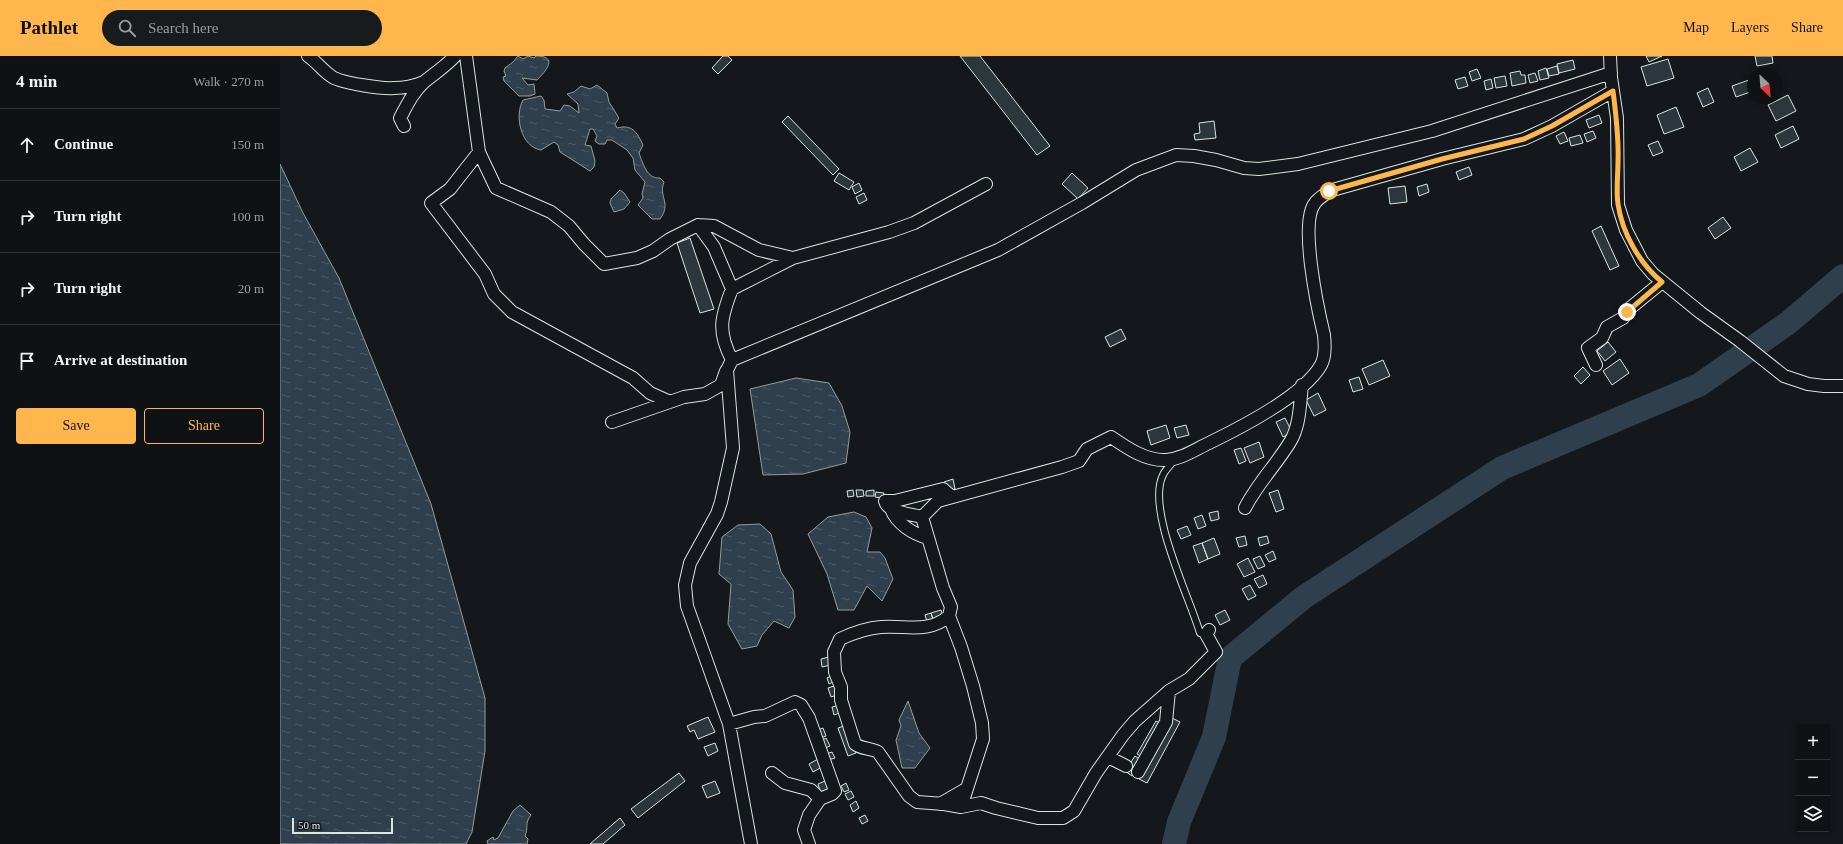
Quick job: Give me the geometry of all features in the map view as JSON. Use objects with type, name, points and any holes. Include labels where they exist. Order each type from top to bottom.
[{"type":"street","points":[[308,56],[318,62],[331,77],[341,81],[392,88],[413,87],[424,82],[456,56]]},
{"type":"street","points":[[466,56],[480,152],[496,188],[552,212],[569,226],[604,264],[637,258],[653,251],[670,239],[698,225],[714,226],[759,250],[793,258]]},
{"type":"street","points":[[1610,56],[1617,118],[1618,205],[1626,230],[1642,261],[1653,274],[1701,314],[1740,341],[1784,376],[1818,386],[1843,386]]},
{"type":"street","points":[[612,422],[684,397],[705,394],[721,385],[729,365],[998,250],[1082,204],[1136,170],[1170,157],[1176,155],[1194,156],[1216,160],[1244,168],[1259,169],[1298,164],[1432,131],[1611,73]]},
{"type":"street","points":[[404,126],[400,118],[409,101],[424,82]]},
{"type":"street","points":[[922,517],[938,501],[951,496],[1079,461],[1087,450],[1111,437],[1131,451],[1166,460],[1176,458],[1230,433],[1264,413],[1302,385],[1321,365],[1325,348],[1324,335],[1310,257],[1308,219],[1314,203],[1329,191],[1442,159],[1524,139],[1552,126],[1613,91]]},
{"type":"street","points":[[480,152],[450,190],[431,203],[485,274],[494,294],[512,312],[627,375],[650,393],[670,402]]},
{"type":"street","points":[[732,289],[793,258],[889,232],[914,223],[986,184]]},
{"type":"street","points":[[698,225],[714,247],[732,289],[721,322],[729,365],[733,448],[717,514],[690,563],[685,585],[687,606],[729,724],[751,844]]},
{"type":"street","points":[[1596,365],[1588,348],[1602,338],[1607,327],[1623,318],[1633,306],[1662,282]]},
{"type":"street","points":[[1245,508],[1253,492],[1291,442],[1297,423],[1302,385]]},
{"type":"street","points":[[928,538],[900,523],[886,506],[885,501],[895,501],[943,489],[951,496]]},
{"type":"street","points":[[890,509],[922,517]]},
{"type":"street","points":[[922,517],[943,588],[951,607],[949,616],[962,647],[982,723],[983,739],[961,807]]},
{"type":"street","points":[[949,616],[934,626],[909,628],[882,627],[852,634],[840,639],[834,652],[835,672],[841,687],[841,700],[855,744],[859,747],[872,748],[878,752],[909,796],[917,802],[961,807],[981,803],[1038,818],[1063,818],[1074,811],[1108,757],[1135,721],[1169,691],[1189,679],[1216,652],[1208,632]]},
{"type":"street","points":[[1138,772],[1166,722],[1169,691]]},
{"type":"street","points":[[729,724],[754,717],[765,716],[795,702],[801,705],[816,736],[825,766],[832,780],[835,791],[832,794],[820,799],[809,815],[804,830],[809,844]]},
{"type":"street","points":[[1108,757],[1126,766]]},
{"type":"street","points":[[772,773],[785,783],[811,790],[820,799]]},
{"type":"street","points":[[940,804],[966,789]]},
{"type":"lane","points":[[1176,458],[1163,475],[1158,503],[1165,534],[1200,633],[1208,632]]},
{"type":"water","points":[[518,56],[523,59],[528,56],[534,58],[536,56],[543,57],[547,58],[549,61],[547,68],[537,80],[522,78],[528,85],[534,84],[535,94],[530,96],[519,96],[504,81],[503,77],[506,76],[504,71],[505,68]]},
{"type":"water","points":[[597,85],[607,93],[609,102],[619,118],[615,124],[617,128],[630,128],[639,136],[643,145],[639,153],[646,170],[652,176],[660,178],[664,182],[663,192],[665,209],[660,219],[652,219],[638,205],[643,198],[642,194],[645,182],[635,170],[633,158],[627,150],[612,140],[607,140],[605,144],[599,144],[595,141],[597,136],[593,129],[590,129],[585,145],[591,146],[595,161],[594,167],[590,171],[560,152],[558,145],[554,142],[541,150],[534,148],[524,137],[519,122],[520,107],[523,100],[541,96],[544,100],[545,109],[560,111],[564,105],[570,106],[579,113],[578,104],[567,94],[574,92],[581,86],[590,89]]},
{"type":"water","points":[[280,164],[303,213],[339,278],[431,504],[485,698],[485,751],[472,832],[466,844],[280,844]]},
{"type":"water","points":[[620,190],[630,202],[624,209],[614,212],[610,203],[611,199]]},
{"type":"water","points":[[796,378],[829,383],[842,406],[850,432],[846,463],[803,474],[763,475],[750,389]]},
{"type":"water","points":[[854,512],[866,517],[872,528],[867,552],[880,552],[885,558],[893,579],[882,601],[867,586],[854,610],[838,610],[827,574],[808,534],[828,517]]},
{"type":"water","points":[[760,524],[771,534],[781,572],[793,590],[795,617],[789,628],[774,621],[762,635],[757,646],[742,649],[728,624],[731,584],[719,574],[722,537],[738,525]]},
{"type":"water","points":[[908,701],[919,733],[930,748],[915,768],[902,768],[896,740],[901,726],[899,720]]},
{"type":"water","points":[[520,805],[531,815],[527,823],[525,836],[528,839],[527,844],[488,844],[487,841],[493,837],[494,840],[498,838],[513,811]]},
{"type":"building","points":[[723,56],[728,56],[732,60],[718,74],[712,68]]},
{"type":"building","points":[[960,56],[980,56],[1050,146],[1037,155]]},
{"type":"building","points":[[1646,56],[1662,56],[1649,62]]},
{"type":"building","points":[[1755,56],[1772,56],[1773,63],[1757,66]]},
{"type":"building","points":[[1668,59],[1674,78],[1647,86],[1641,67]]},
{"type":"building","points":[[1573,60],[1575,69],[1559,73],[1557,64]]},
{"type":"building","points":[[1557,66],[1559,74],[1549,76],[1547,69]]},
{"type":"building","points":[[1546,68],[1549,78],[1540,80],[1538,71]]},
{"type":"building","points":[[1477,69],[1481,78],[1472,81],[1469,72]]},
{"type":"building","points":[[1520,71],[1521,75],[1525,75],[1526,83],[1512,86],[1510,73]]},
{"type":"building","points":[[1535,73],[1538,81],[1530,83],[1528,75]]},
{"type":"building","points":[[1505,76],[1507,86],[1496,88],[1494,78]]},
{"type":"building","points":[[1465,77],[1468,86],[1458,89],[1455,80]]},
{"type":"building","points":[[1491,79],[1493,88],[1486,90],[1484,81]]},
{"type":"building","points":[[1747,81],[1747,93],[1736,97],[1732,86]]},
{"type":"building","points":[[1708,88],[1714,102],[1703,107],[1697,93]]},
{"type":"building","points":[[1788,95],[1796,111],[1776,121],[1768,105],[1783,104],[1783,98]]},
{"type":"building","points":[[1676,107],[1684,127],[1664,134],[1657,115]]},
{"type":"building","points":[[1599,115],[1602,123],[1589,128],[1586,120]]},
{"type":"building","points":[[788,116],[839,169],[833,175],[782,122]]},
{"type":"building","points":[[1214,121],[1216,138],[1195,140],[1194,134],[1200,133],[1199,123]]},
{"type":"building","points":[[1793,126],[1799,139],[1781,148],[1775,135]]},
{"type":"building","points":[[1593,131],[1596,138],[1587,142],[1584,134]]},
{"type":"building","points":[[1564,132],[1568,141],[1560,144],[1556,136]]},
{"type":"building","points":[[1580,135],[1583,143],[1571,146],[1569,138]]},
{"type":"building","points":[[1658,141],[1663,152],[1653,156],[1648,145]]},
{"type":"building","points":[[1750,148],[1758,162],[1741,171],[1734,157]]},
{"type":"building","points":[[1469,167],[1472,175],[1459,180],[1456,172]]},
{"type":"building","points":[[839,173],[854,182],[849,190],[834,181]]},
{"type":"building","points":[[1072,173],[1088,188],[1078,199],[1062,184]]},
{"type":"building","points":[[859,183],[862,190],[855,194],[852,187]]},
{"type":"building","points":[[1427,184],[1429,192],[1419,196],[1417,187]]},
{"type":"building","points":[[1405,186],[1407,202],[1390,204],[1388,188]]},
{"type":"building","points":[[864,193],[867,200],[859,204],[856,197]]},
{"type":"building","points":[[1723,217],[1731,228],[1715,239],[1708,228]]},
{"type":"building","points":[[1601,226],[1619,266],[1610,270],[1592,231]]},
{"type":"building","points":[[690,238],[714,309],[700,313],[677,243]]},
{"type":"building","points":[[1121,329],[1126,339],[1110,347],[1105,337]]},
{"type":"building","points":[[1608,342],[1616,352],[1605,361],[1597,351]]},
{"type":"building","points":[[1620,359],[1629,373],[1612,385],[1603,371]]},
{"type":"building","points":[[1383,360],[1390,376],[1369,385],[1362,369]]},
{"type":"building","points":[[1583,367],[1590,375],[1581,384],[1574,376]]},
{"type":"building","points":[[1359,377],[1363,389],[1353,392],[1349,380]]},
{"type":"building","points":[[1318,393],[1326,410],[1314,416],[1306,400]]},
{"type":"building","points":[[1285,418],[1292,432],[1283,437],[1276,422]]},
{"type":"building","points":[[1166,425],[1170,438],[1151,445],[1147,431]]},
{"type":"building","points":[[1186,425],[1189,435],[1177,438],[1174,428]]},
{"type":"building","points":[[1259,442],[1264,457],[1250,463],[1244,448]]},
{"type":"building","points":[[1241,448],[1246,461],[1239,464],[1234,450]]},
{"type":"building","points":[[953,479],[955,489],[947,491],[944,482]]},
{"type":"building","points":[[853,490],[854,496],[848,497],[847,491]]},
{"type":"building","points":[[856,490],[863,490],[864,496],[857,497]]},
{"type":"building","points":[[874,490],[874,496],[866,496],[866,491]]},
{"type":"building","points":[[1278,490],[1284,509],[1276,512],[1269,493]]},
{"type":"building","points":[[876,492],[884,493],[883,498],[875,497]]},
{"type":"building","points":[[1218,511],[1219,519],[1211,521],[1209,513]]},
{"type":"building","points":[[1202,515],[1206,526],[1198,529],[1194,518]]},
{"type":"building","points":[[1187,526],[1191,535],[1181,539],[1177,530]]},
{"type":"building","points":[[1245,536],[1247,545],[1239,547],[1236,538]]},
{"type":"building","points":[[1267,536],[1269,543],[1260,546],[1258,538]]},
{"type":"building","points":[[1214,538],[1220,554],[1208,559],[1202,543]]},
{"type":"building","points":[[1202,543],[1208,559],[1199,563],[1193,546]]},
{"type":"building","points":[[1273,551],[1276,559],[1269,562],[1265,555]]},
{"type":"building","points":[[1260,556],[1265,566],[1258,569],[1253,559]]},
{"type":"building","points":[[1248,558],[1255,572],[1244,577],[1237,564]]},
{"type":"building","points":[[1263,575],[1267,584],[1259,588],[1254,579]]},
{"type":"building","points":[[1250,585],[1256,596],[1248,600],[1242,589]]},
{"type":"building","points":[[941,610],[944,620],[934,623],[931,613]]},
{"type":"building","points":[[1225,610],[1230,620],[1220,625],[1215,615]]},
{"type":"building","points":[[931,613],[934,623],[928,625],[925,615]]},
{"type":"building","points":[[829,657],[831,665],[822,667],[821,659]]},
{"type":"building","points":[[831,676],[833,682],[829,684],[827,678]]},
{"type":"building","points":[[834,686],[837,695],[831,697],[828,688]]},
{"type":"building","points":[[840,705],[842,712],[834,715],[832,707]]},
{"type":"building","points":[[708,717],[715,732],[698,739],[694,730],[690,732],[687,726]]},
{"type":"building","points":[[1172,718],[1180,722],[1147,783],[1139,779]]},
{"type":"building","points":[[1156,721],[1163,725],[1144,758],[1137,754]]},
{"type":"building","points":[[847,725],[856,753],[848,756],[838,728]]},
{"type":"building","points":[[823,728],[826,736],[821,738],[818,730]]},
{"type":"building","points":[[826,738],[830,746],[825,748],[821,741]]},
{"type":"building","points":[[715,743],[718,751],[708,756],[704,747]]},
{"type":"building","points":[[832,752],[835,758],[828,760],[826,754]]},
{"type":"building","points":[[1135,756],[1142,761],[1132,776],[1125,771]]},
{"type":"building","points":[[818,759],[822,767],[813,772],[809,764]]},
{"type":"building","points":[[679,773],[685,781],[638,818],[631,809]]},
{"type":"building","points":[[715,781],[720,793],[707,798],[702,786]]},
{"type":"building","points":[[825,781],[829,791],[821,794],[818,784]]},
{"type":"building","points":[[846,783],[849,790],[844,792],[841,786]]},
{"type":"building","points":[[851,791],[854,797],[848,800],[845,794]]},
{"type":"building","points":[[856,801],[859,808],[853,812],[850,805]]},
{"type":"building","points":[[865,815],[868,821],[862,824],[859,818]]},
{"type":"building","points":[[620,818],[625,825],[603,844],[590,844]]},
{"type":"waterway","points":[[1174,844],[1179,822],[1214,737],[1230,658],[1304,597],[1502,468],[1699,385],[1788,323],[1843,276]]},
{"type":"route","points":[[1329,191],[1442,159],[1524,139],[1575,114],[1613,91],[1617,118],[1618,205],[1626,230],[1642,261],[1662,282],[1627,312]]}]
